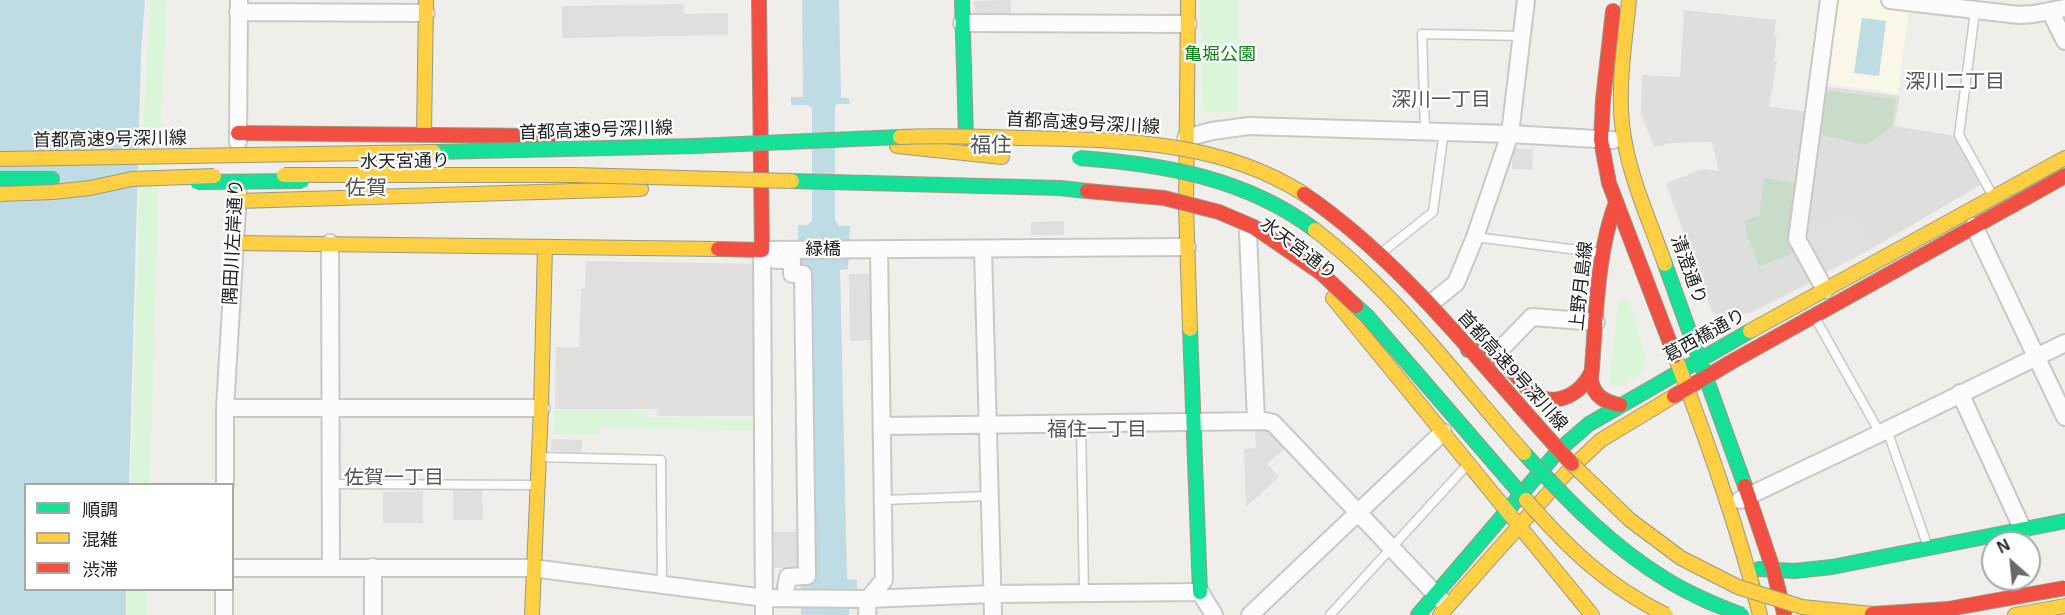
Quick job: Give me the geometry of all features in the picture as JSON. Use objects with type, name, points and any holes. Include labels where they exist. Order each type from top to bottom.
[{"type":"main road","points":[[236,243],[545,247],[769,255],[760,177],[759,0]]},
{"type":"main road","points":[[962,0],[966,136]]},
{"type":"main road","points":[[1188,0],[1186,208],[1200,592]]},
{"type":"main road","points":[[1614,0],[1601,140],[1609,183],[1687,388],[1728,505],[1748,567],[1760,615]]},
{"type":"main road","name":"清澄通り","points":[[1629,0],[1620,97],[1623,140],[1630,166],[1748,495],[1774,572],[1784,615]]},
{"type":"main road","points":[[424,135],[426,7]]},
{"type":"main road","points":[[238,134],[537,136],[595,145]]},
{"type":"main road","name":"首都高速9号深川線","points":[[0,157],[289,156],[690,147],[925,136],[1124,141],[1214,155],[1254,168],[1295,188],[1355,230],[1388,261],[1599,493],[1663,547],[1708,573],[1752,592],[1784,602],[1819,610],[1875,614],[1939,610],[2065,588]]},
{"type":"main road","points":[[895,146],[966,136],[1186,138],[1229,147],[1280,170],[1346,217],[1385,250],[1468,350],[1559,450]]},
{"type":"main road","points":[[89,144],[248,145],[263,147],[289,156]]},
{"type":"main road","name":"水天宮通り","points":[[0,157],[595,145],[895,146]]},
{"type":"main road","points":[[895,146],[1007,157]]},
{"type":"main road","points":[[1063,157],[1123,161],[1184,171],[1245,191],[1295,216],[1330,242],[1380,287],[1533,465],[1600,529],[1638,560],[1683,589],[1700,599],[1742,615]]},
{"type":"main road","name":"葛西橋通り","points":[[1445,608],[1508,510],[1559,450],[1589,424],[1700,358],[2065,158]]},
{"type":"main road","points":[[897,178],[979,172]]},
{"type":"main road","points":[[0,181],[222,176],[575,175],[1060,188],[1164,198],[1197,206],[1236,218],[1254,227],[1321,273],[1368,317],[1545,524],[1577,556],[1636,600],[1666,615]]},
{"type":"main road","name":"葛西橋通り","points":[[1418,615],[1445,608],[1569,470],[1601,440],[1707,376],[2065,176]]},
{"type":"main road","points":[[238,201],[704,188],[730,177]]},
{"type":"main road","name":"水天宮通り","points":[[0,181],[897,178],[1004,189],[1107,194],[1186,208],[1211,216],[1271,246],[1331,296],[1592,615]]},
{"type":"main road","points":[[1139,178],[1220,195],[1259,212],[1304,237],[1389,315],[1457,393],[1489,434]]},
{"type":"main road","points":[[0,194],[90,188],[132,179]]},
{"type":"main road","name":"上野月島線","points":[[1591,373],[1603,253],[1608,224],[1616,203]]},
{"type":"main road","points":[[532,615],[545,247]]},
{"type":"main road","points":[[1449,326],[1452,369],[1462,397],[1497,441],[1518,476],[1522,493],[1520,525]]},
{"type":"main road","points":[[1468,350],[1495,355],[1529,391],[1542,399],[1557,400],[1573,394],[1586,382],[1591,373]]},
{"type":"main road","points":[[1591,373],[1592,386],[1598,396],[1604,402],[1620,405]]},
{"type":"main road","points":[[1505,455],[1615,586]]},
{"type":"main road","points":[[1748,567],[1774,572],[1845,564],[2065,521]]},
{"type":"main road","points":[[2015,615],[2065,606]]},
{"type":"street","points":[[1431,303],[1456,283],[1475,237],[1510,134],[1526,0]]},
{"type":"street","points":[[1826,290],[1797,239],[1829,0]]},
{"type":"street","points":[[1890,0],[1975,11],[2020,7],[2058,9],[2065,41]]},
{"type":"street","points":[[239,6],[426,7]]},
{"type":"street","name":"隅田川左岸通り","points":[[225,483],[225,408],[238,201],[239,6]]},
{"type":"street","points":[[962,23],[1188,24]]},
{"type":"street","points":[[1186,138],[1212,131],[1249,126],[1444,131],[1623,140]]},
{"type":"street","points":[[1974,226],[2065,417]]},
{"type":"street","points":[[1248,233],[1256,421]]},
{"type":"street","points":[[330,243],[331,567]]},
{"type":"street","name":"緑橋","points":[[769,255],[796,250],[1187,247]]},
{"type":"street","points":[[864,604],[885,580],[879,250]]},
{"type":"street","points":[[982,250],[993,615]]},
{"type":"street","points":[[764,615],[769,255],[792,260],[792,274],[803,274],[807,576],[788,577],[786,587]]},
{"type":"street","points":[[1495,355],[1532,317],[1596,322]]},
{"type":"street","points":[[1728,505],[2065,343]]},
{"type":"street","points":[[1960,393],[2024,530]]},
{"type":"street","points":[[225,408],[541,408]]},
{"type":"street","points":[[883,426],[1256,421],[1273,423],[1445,608]]},
{"type":"street","points":[[1250,615],[1443,432]]},
{"type":"street","points":[[373,567],[373,615]]},
{"type":"street","points":[[234,568],[532,568],[765,598],[799,598],[864,604],[992,594],[1200,592],[1214,615]]},
{"type":"street","points":[[224,591],[224,615]]},
{"type":"street","points":[[2047,615],[2065,611]]},
{"type":"lane","points":[[1975,11],[1959,135],[1994,197]]},
{"type":"lane","points":[[1425,131],[1422,34],[1522,36]]},
{"type":"lane","points":[[1385,250],[1433,212],[1444,131]]},
{"type":"lane","points":[[1475,237],[1603,253]]},
{"type":"lane","points":[[1814,316],[1884,432],[1928,548]]},
{"type":"lane","points":[[1081,423],[1084,594]]},
{"type":"lane","points":[[539,457],[661,460],[662,586]]},
{"type":"lane","points":[[1330,615],[1469,463]]},
{"type":"lane","points":[[332,484],[537,485]]},
{"type":"lane","points":[[884,500],[989,496]]},
{"type":"shaded area","points":[[1011,0],[1011,16],[975,17],[974,1]]},
{"type":"shaded area","points":[[1835,0],[1910,0],[1898,94],[1823,83]]},
{"type":"shaded area","points":[[684,4],[684,14],[728,13],[728,35],[562,38],[562,6]]},
{"type":"shaded area","points":[[1684,10],[1776,20],[1774,61],[1777,61],[1769,107],[1812,112],[1794,240],[1816,280],[1752,312],[1726,318],[1712,312],[1666,183],[1704,169],[1719,171],[1712,142],[1671,143],[1654,147],[1641,112],[1642,75],[1680,77]]},
{"type":"shaded area","points":[[1821,86],[1900,96],[1894,126],[1955,136],[1980,185],[1871,249],[1821,275],[1803,238]]},
{"type":"shaded area","points":[[1513,148],[1533,149],[1532,170],[1512,169]]},
{"type":"shaded area","points":[[1852,214],[1871,249],[1821,275],[1803,238]]},
{"type":"shaded area","points":[[1064,221],[1064,235],[1031,235],[1031,222]]},
{"type":"shaded area","points":[[586,261],[757,264],[757,416],[658,416],[657,409],[555,409],[556,347],[579,347],[581,289],[585,289]]},
{"type":"shaded area","points":[[849,274],[871,274],[872,340],[850,341]]},
{"type":"shaded area","points":[[1255,431],[1269,431],[1285,448],[1267,464],[1279,477],[1246,507],[1244,449],[1256,448]]},
{"type":"shaded area","points":[[551,439],[582,440],[582,452],[551,451]]},
{"type":"shaded area","points":[[453,489],[482,489],[483,520],[453,520]]},
{"type":"shaded area","points":[[423,491],[423,523],[383,523],[383,492]]},
{"type":"shaded area","points":[[774,532],[798,532],[798,568],[774,568]]},
{"type":"green space","points":[[150,0],[167,0],[160,135],[150,483],[131,483],[139,203]]},
{"type":"green space","name":"亀堀公園","points":[[1200,0],[1239,0],[1238,112],[1202,111]]},
{"type":"green space","points":[[1823,90],[1896,99],[1892,127],[1865,145],[1818,134]]},
{"type":"green space","points":[[1764,178],[1801,184],[1799,251],[1759,266],[1744,221],[1759,215]]},
{"type":"green space","points":[[1627,300],[1630,304],[1647,361],[1642,371],[1634,378],[1614,387],[1609,382],[1618,303]]},
{"type":"green space","points":[[554,410],[648,411],[648,417],[753,419],[752,431],[601,428],[600,435],[553,434]]},
{"type":"green space","points":[[128,591],[147,591],[147,615],[128,615]]},
{"type":"water","points":[[0,0],[145,0],[141,53],[129,483],[24,483],[24,591],[126,591],[126,615],[0,615]]},
{"type":"water","points":[[802,0],[839,0],[841,98],[849,98],[850,104],[837,104],[835,107],[835,220],[839,226],[850,226],[848,269],[840,270],[847,579],[857,580],[857,609],[849,608],[849,615],[801,615],[798,225],[807,225],[812,221],[812,108],[807,105],[791,105],[791,97],[803,97]]},
{"type":"water","points":[[1862,18],[1886,21],[1879,76],[1854,73]]},
{"type":"traffic: fast","points":[[962,0],[966,137]]},
{"type":"traffic: fast","points":[[434,152],[695,146],[900,137]]},
{"type":"traffic: fast","points":[[1079,158],[1142,164],[1203,177],[1261,198],[1315,230]]},
{"type":"traffic: fast","points":[[0,179],[52,179]]},
{"type":"traffic: fast","points":[[197,182],[302,181]]},
{"type":"traffic: fast","points":[[792,181],[1060,188],[1087,191]]},
{"type":"traffic: fast","points":[[1665,264],[1745,486]]},
{"type":"traffic: fast","points":[[1356,306],[1526,500]]},
{"type":"traffic: fast","points":[[1190,329],[1200,592]]},
{"type":"traffic: fast","points":[[1418,615],[1559,450],[1589,424],[1750,331]]},
{"type":"traffic: fast","points":[[1524,453],[1574,505],[1628,553],[1685,590],[1742,615]]},
{"type":"traffic: fast","points":[[1759,569],[1794,571],[1832,567],[2065,521]]},
{"type":"traffic: slow","points":[[424,135],[426,0]]},
{"type":"traffic: slow","points":[[1188,0],[1186,208],[1190,329]]},
{"type":"traffic: slow","points":[[1629,0],[1621,78],[1622,124],[1634,178],[1665,264]]},
{"type":"traffic: slow","points":[[900,137],[962,136],[1096,140],[1168,146],[1238,163],[1272,176],[1304,194]]},
{"type":"traffic: slow","points":[[897,146],[1002,157]]},
{"type":"traffic: slow","points":[[0,159],[434,152]]},
{"type":"traffic: slow","points":[[1750,331],[2065,158]]},
{"type":"traffic: slow","points":[[284,175],[575,175],[792,181]]},
{"type":"traffic: slow","points":[[0,194],[90,188],[132,179],[214,176]]},
{"type":"traffic: slow","points":[[238,201],[641,189]]},
{"type":"traffic: slow","points":[[1315,230],[1344,254],[1399,308],[1524,453]]},
{"type":"traffic: slow","points":[[236,243],[718,249]]},
{"type":"traffic: slow","points":[[532,615],[545,247]]},
{"type":"traffic: slow","points":[[1333,298],[1592,615]]},
{"type":"traffic: slow","points":[[1675,356],[1721,484],[1760,615]]},
{"type":"traffic: slow","points":[[1440,615],[1569,470],[1601,440],[1674,396]]},
{"type":"traffic: slow","points":[[1572,464],[1630,520],[1681,558],[1738,587],[1802,607],[1872,614]]},
{"type":"traffic: slow","points":[[1526,500],[1558,535],[1607,579],[1666,615]]},
{"type":"traffic: slow","points":[[2015,615],[2065,606]]},
{"type":"traffic: jam","points":[[718,249],[762,250],[759,0]]},
{"type":"traffic: jam","points":[[1613,11],[1601,140],[1609,183],[1675,356]]},
{"type":"traffic: jam","points":[[238,133],[537,136],[549,138]]},
{"type":"traffic: jam","points":[[1674,396],[2065,176]]},
{"type":"traffic: jam","points":[[1087,191],[1164,198],[1219,212],[1254,227],[1321,273],[1356,306]]},
{"type":"traffic: jam","points":[[1304,194],[1342,222],[1412,286],[1572,464]]},
{"type":"traffic: jam","points":[[1616,203],[1604,244],[1591,380],[1597,394],[1609,402],[1620,405]]},
{"type":"traffic: jam","points":[[1468,350],[1493,354],[1504,362],[1538,397],[1548,399],[1564,398],[1574,393],[1591,373]]},
{"type":"traffic: jam","points":[[1745,486],[1774,572],[1784,613]]},
{"type":"traffic: jam","points":[[1872,614],[1948,609],[2065,588]]},
{"type":"district","name":"深川二丁目","points":[[1955,82]]},
{"type":"district","name":"深川一丁目","points":[[1441,100]]},
{"type":"district","name":"福住","points":[[991,146]]},
{"type":"district","name":"佐賀","points":[[366,189]]},
{"type":"district","name":"福住一丁目","points":[[1097,430]]},
{"type":"district","name":"佐賀一丁目","points":[[394,478]]}]
